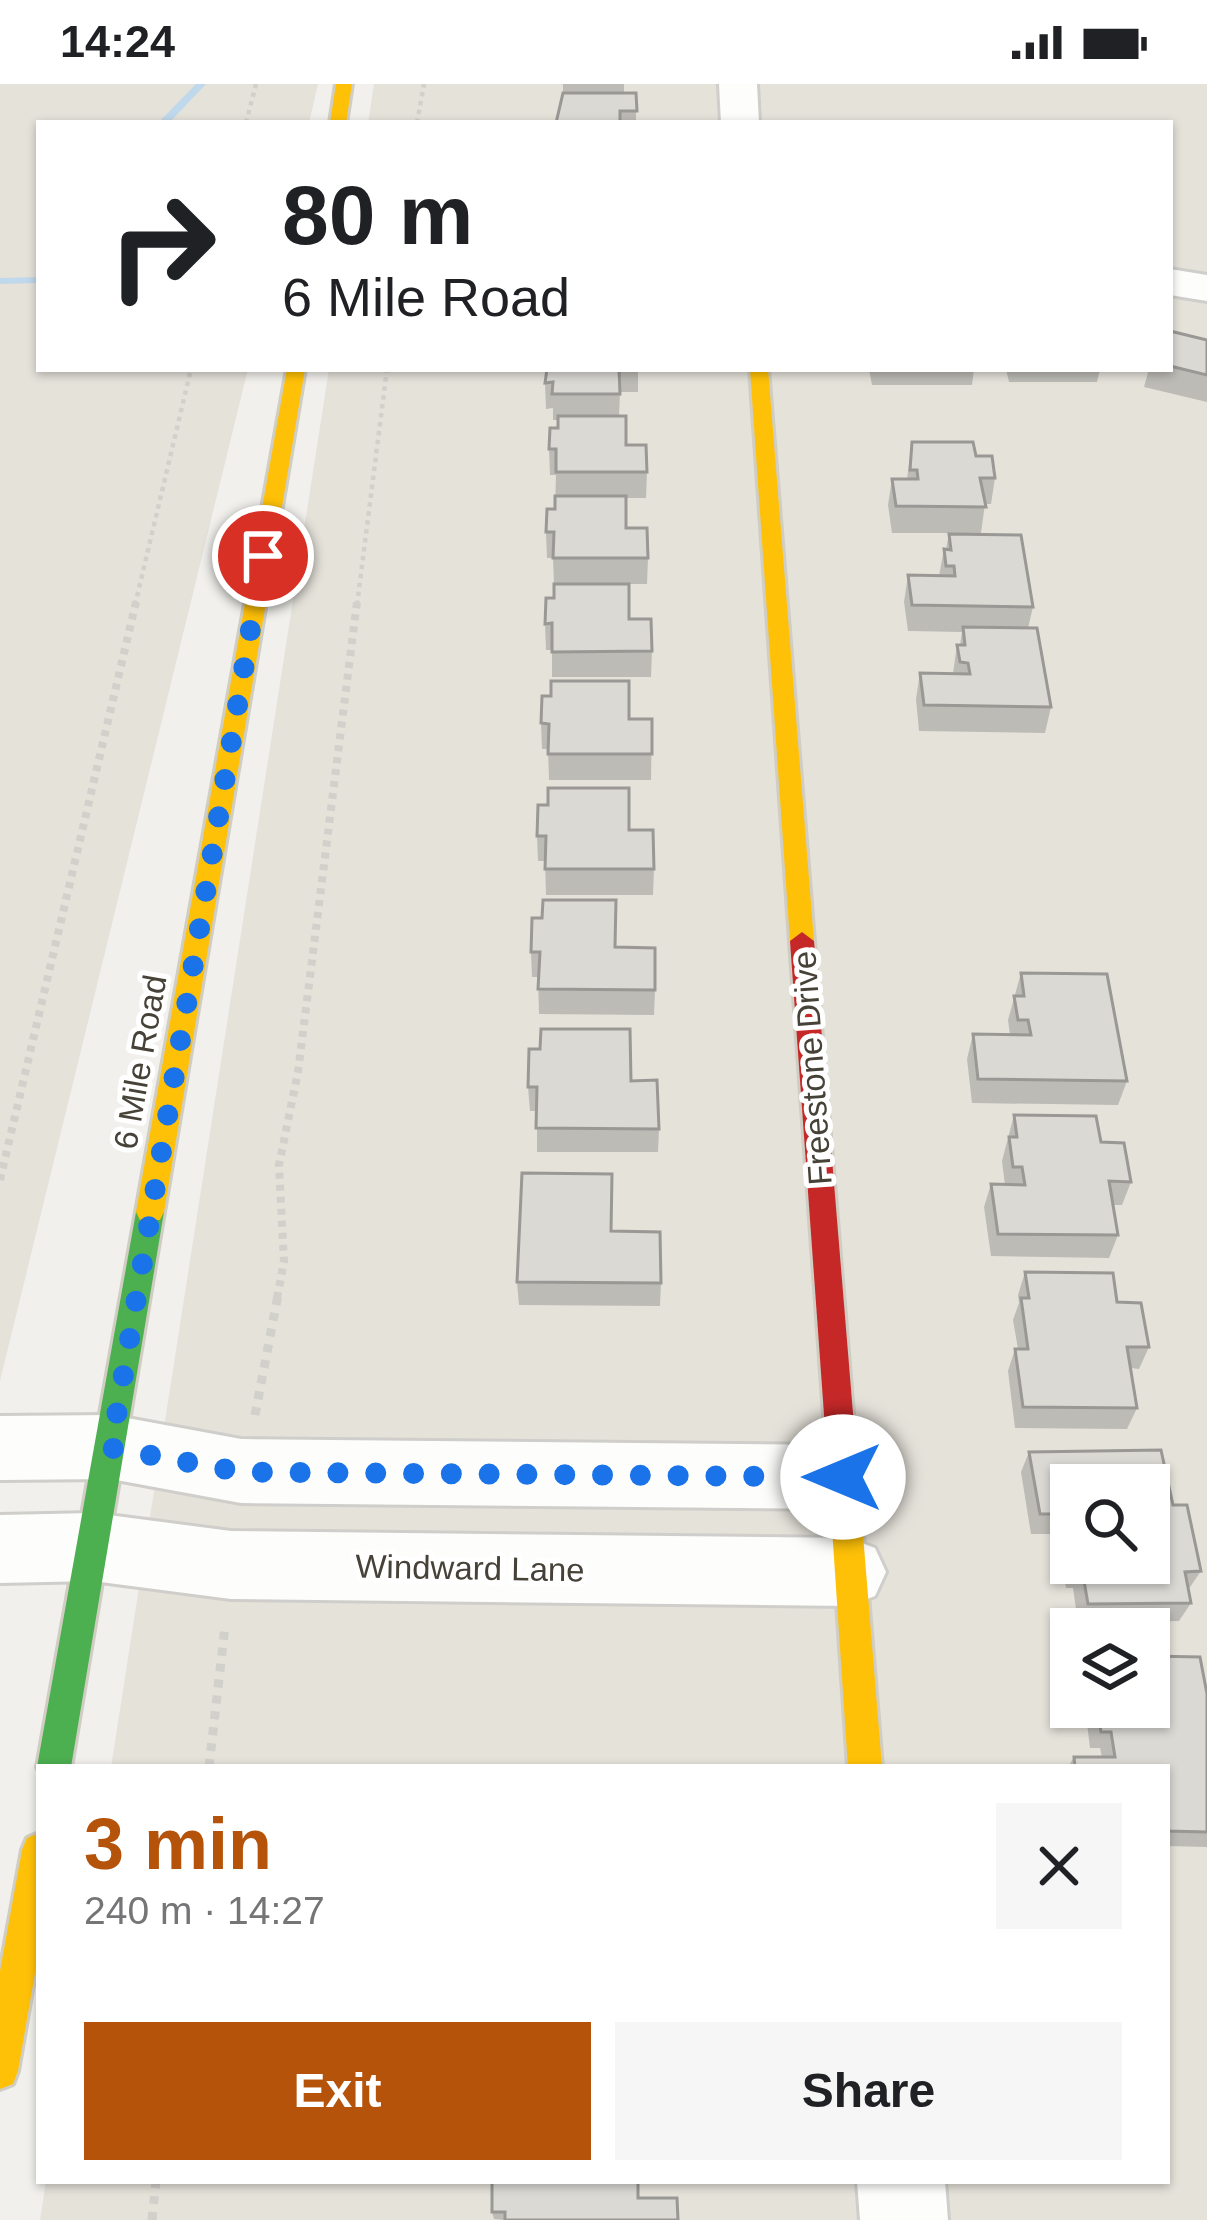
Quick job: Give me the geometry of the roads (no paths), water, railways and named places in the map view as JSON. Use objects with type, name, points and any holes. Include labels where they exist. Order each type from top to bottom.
[{"type":"street","points":[[338,120],[344,84]]},
{"type":"street","points":[[738,84],[740,120]]},
{"type":"street","points":[[1173,282],[1207,288]]},
{"type":"street","name":"6 Mile Road","points":[[55,1764],[295,372]]},
{"type":"street","name":"Freestone Drive","points":[[758,372],[866,1764]]},
{"type":"street","points":[[0,1448],[111,1448],[241,1472],[843,1477]]},
{"type":"street","name":"Windward Lane","points":[[0,1549],[93,1547],[231,1565],[848,1572]]},
{"type":"street","points":[[0,2071],[36,1867]]},
{"type":"street","points":[[901,2184],[904,2220]]},
{"type":"waterway","points":[[166,120],[201,84]]},
{"type":"waterway","points":[[0,281],[36,280]]}]
